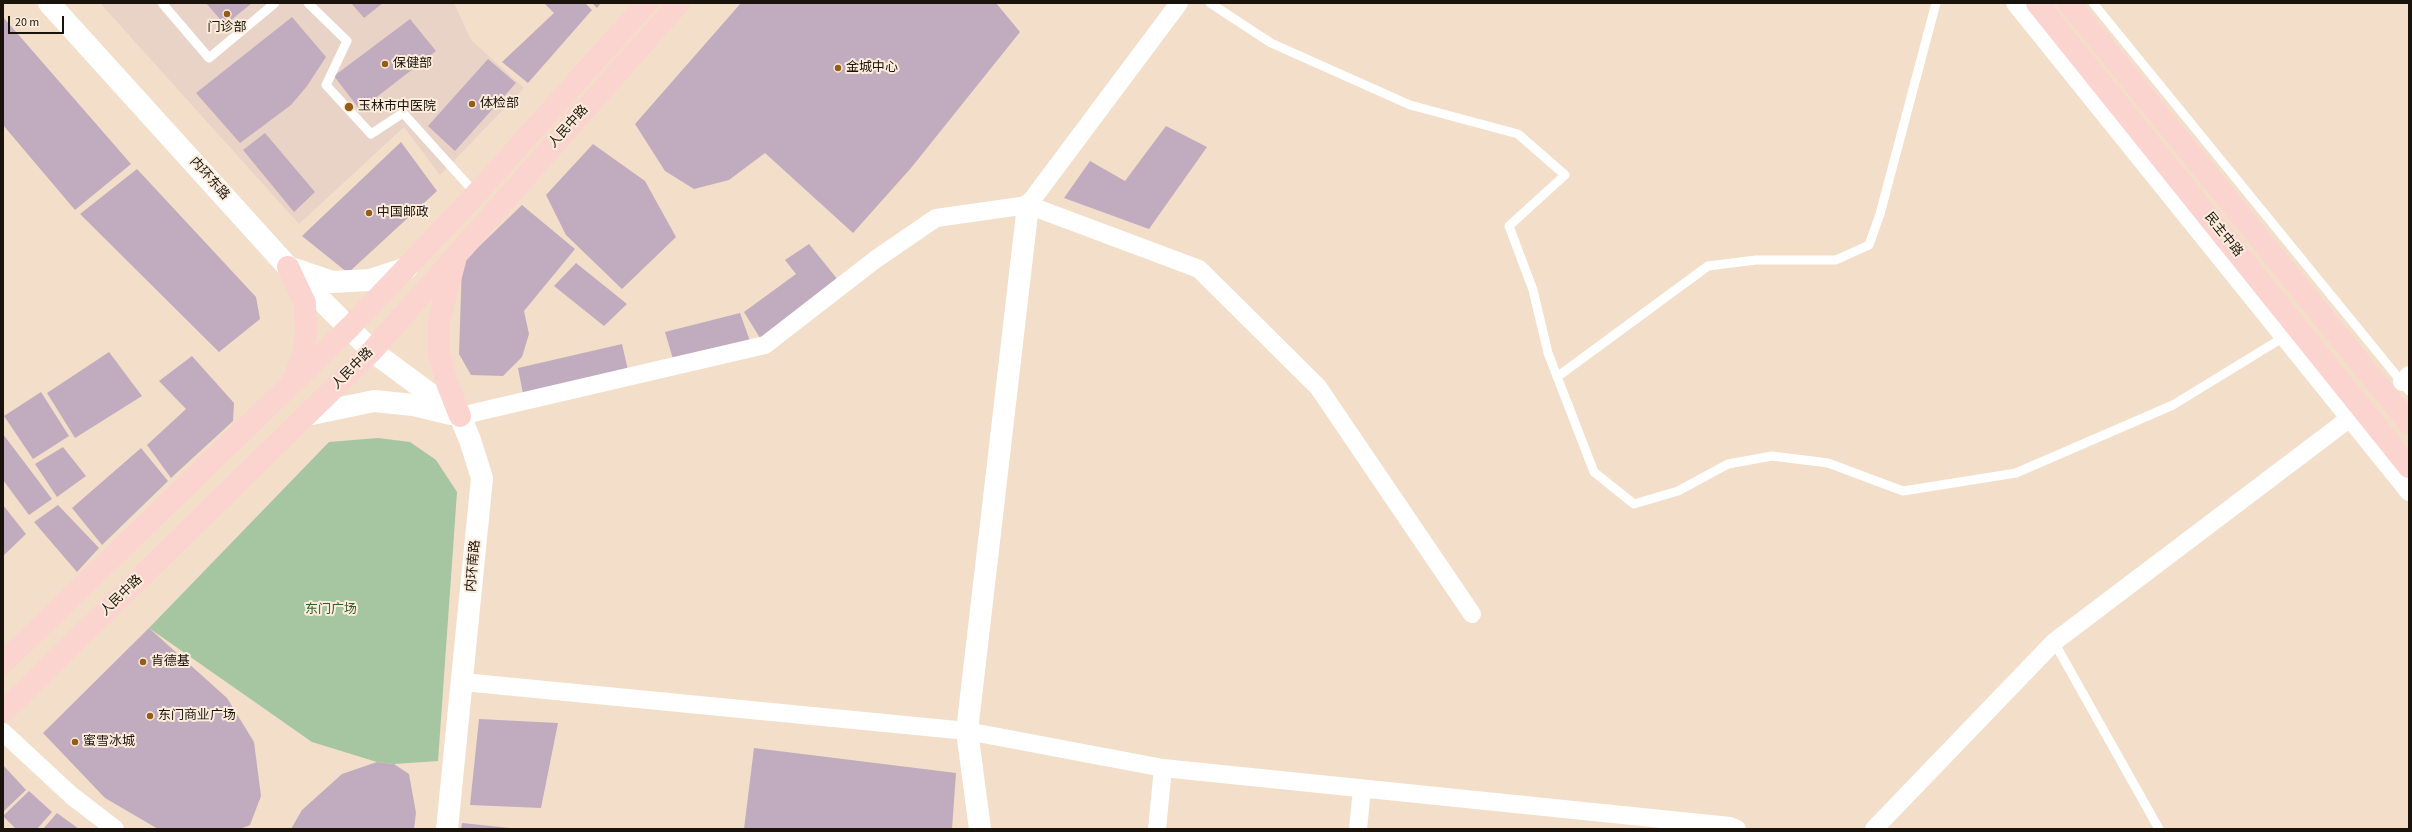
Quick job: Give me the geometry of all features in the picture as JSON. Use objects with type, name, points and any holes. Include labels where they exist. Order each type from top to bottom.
[{"type":"main road","name":"内环东路","points":[[50,3],[288,267],[350,327],[372,351]]},
{"type":"main road","name":"人民中路","points":[[3,663],[350,327],[476,194],[646,3]]},
{"type":"main road","name":"人民中路","points":[[3,712],[372,351],[679,3]]},
{"type":"main road","name":"民主中路","points":[[2037,3],[2409,467]]},
{"type":"main road","name":"民主中路","points":[[2069,3],[2409,423]]},
{"type":"main road","points":[[980,829],[967,731],[1028,205]]},
{"type":"main road","points":[[457,254],[439,320],[440,353],[447,384],[460,416]]},
{"type":"main road","points":[[288,267],[332,282],[370,280],[406,268]]},
{"type":"main road","points":[[288,267],[305,303],[306,335],[302,359],[293,382]]},
{"type":"main road","points":[[372,351],[460,416]]},
{"type":"main road","points":[[307,415],[374,401],[413,405],[460,416]]},
{"type":"main road","name":"内环南路","points":[[447,829],[463,682],[482,478],[470,440],[460,416]]},
{"type":"street","points":[[1028,205],[1179,3]]},
{"type":"street","points":[[2015,3],[2409,492]]},
{"type":"street","points":[[460,416],[765,344],[876,259],[936,218],[1028,205],[1199,269],[1318,387],[1472,614]]},
{"type":"street","points":[[1874,829],[2054,642],[2350,418]]},
{"type":"street","points":[[463,682],[967,731],[1163,768],[1730,826],[1737,829]]},
{"type":"street","points":[[3,732],[72,796],[115,829]]},
{"type":"street","points":[[1157,829],[1163,768]]},
{"type":"street","points":[[1358,829],[1362,789]]},
{"type":"lane","points":[[162,3],[208,58],[275,3]]},
{"type":"lane","points":[[308,3],[347,41],[326,85],[371,134],[403,113],[476,194]]},
{"type":"lane","points":[[1210,3],[1271,43],[1410,105],[1518,134],[1565,176],[1509,226],[1533,290],[1548,353],[1594,472],[1634,504],[1678,491],[1728,464],[1772,456],[1828,463],[1903,491],[2016,473],[2173,405],[2284,337]]},
{"type":"lane","points":[[1557,377],[1708,266],[1756,260],[1836,260],[1869,245],[1880,214],[1936,3]]},
{"type":"lane","points":[[2093,3],[2406,383]]},
{"type":"lane","points":[[2054,642],[2159,829]]},
{"type":"shaded area","name":"玉林市中医院","points":[[100,3],[454,3],[471,40],[524,88],[440,175],[404,127],[299,224]]},
{"type":"green space","name":"东门广场","points":[[378,438],[410,442],[436,460],[457,492],[438,761],[394,764],[377,762],[312,742],[149,628],[329,442]]},
{"type":"building","name":"门诊部","points":[[206,3],[252,3],[225,25]]},
{"type":"building","points":[[351,3],[383,3],[364,18]]},
{"type":"building","points":[[544,3],[585,3],[592,10],[528,83],[502,62],[554,13]]},
{"type":"building","points":[[592,3],[601,3],[597,8]]},
{"type":"building","name":"金城中心","points":[[741,3],[996,3],[1020,32],[911,168],[853,233],[765,153],[729,180],[694,189],[665,171],[635,124]]},
{"type":"building","points":[[3,17],[131,164],[75,210],[3,125]]},
{"type":"building","points":[[292,17],[326,57],[307,86],[291,105],[240,143],[196,93]]},
{"type":"building","name":"保健部","points":[[410,19],[436,51],[360,110],[334,76]]},
{"type":"building","name":"体检部","points":[[488,59],[516,83],[455,151],[428,126]]},
{"type":"building","points":[[1166,126],[1207,147],[1149,229],[1064,198],[1090,161],[1125,181]]},
{"type":"building","points":[[265,133],[315,192],[294,212],[243,150]]},
{"type":"building","name":"中国邮政","points":[[401,142],[437,191],[348,273],[302,236]]},
{"type":"building","points":[[593,144],[645,181],[676,237],[622,289],[566,235],[546,195]]},
{"type":"building","points":[[137,169],[256,297],[260,319],[219,352],[80,214]]},
{"type":"building","points":[[522,205],[575,249],[524,311],[529,334],[522,357],[503,376],[471,375],[459,354],[462,263]]},
{"type":"building","points":[[809,244],[838,280],[760,338],[744,312],[796,274],[785,260]]},
{"type":"building","points":[[576,263],[627,304],[604,326],[554,286]]},
{"type":"building","points":[[740,313],[750,341],[673,359],[665,332]]},
{"type":"building","points":[[622,344],[628,370],[523,394],[518,368]]},
{"type":"building","points":[[109,352],[142,396],[75,438],[47,393]]},
{"type":"building","points":[[192,356],[234,403],[233,421],[171,478],[147,445],[186,409],[159,381]]},
{"type":"building","points":[[41,392],[69,436],[33,459],[4,416]]},
{"type":"building","points":[[3,434],[52,499],[29,515],[3,480]]},
{"type":"building","points":[[63,447],[86,476],[57,497],[35,464]]},
{"type":"building","points":[[141,448],[168,481],[102,545],[72,508]]},
{"type":"building","points":[[3,505],[26,534],[3,556]]},
{"type":"building","points":[[58,505],[99,548],[77,572],[34,522]]},
{"type":"building","name":"东门商业广场","points":[[149,628],[227,698],[254,742],[261,796],[250,825],[240,829],[158,829],[105,798],[43,733]]},
{"type":"building","points":[[479,719],[558,723],[541,808],[470,805]]},
{"type":"building","points":[[754,748],[956,773],[952,829],[744,829]]},
{"type":"building","points":[[377,762],[394,764],[409,774],[416,813],[414,829],[291,829],[302,810],[342,774]]},
{"type":"building","points":[[3,765],[26,790],[4,811],[3,809]]},
{"type":"building","points":[[29,791],[52,812],[37,829],[16,829],[3,816]]},
{"type":"building","points":[[57,813],[79,829],[43,829]]},
{"type":"building","points":[[462,823],[510,828],[510,829],[461,829]]},
{"type":"place","name":"门诊部","points":[[227,14]]},
{"type":"place","name":"保健部","points":[[385,64]]},
{"type":"place","name":"金城中心","points":[[838,68]]},
{"type":"place","name":"体检部","points":[[472,104]]},
{"type":"place","name":"玉林市中医院","points":[[349,107]]},
{"type":"place","name":"中国邮政","points":[[369,213]]},
{"type":"place","name":"肯德基","points":[[143,662]]},
{"type":"place","name":"东门商业广场","points":[[150,716]]},
{"type":"place","name":"蜜雪冰城","points":[[75,742]]}]
